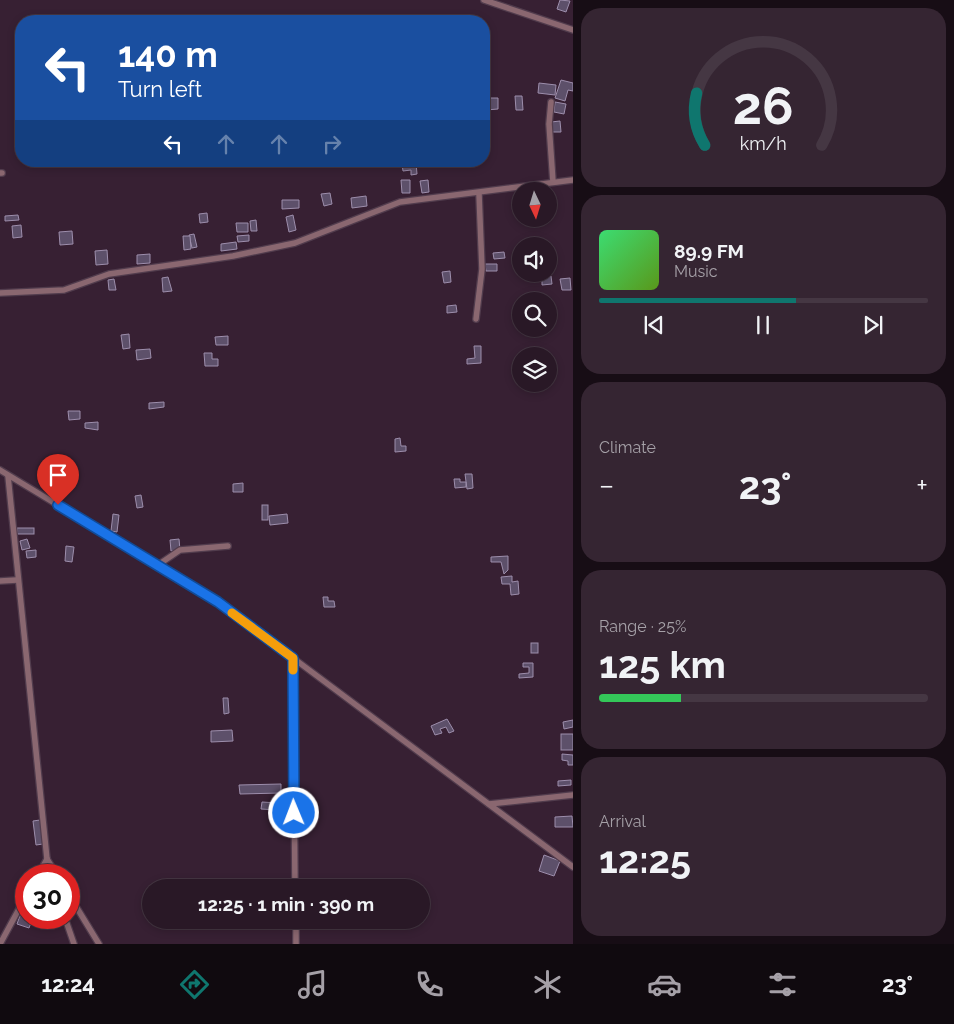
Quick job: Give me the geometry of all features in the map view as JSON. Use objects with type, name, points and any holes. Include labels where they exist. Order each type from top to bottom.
[{"type":"street","points":[[484,0],[573,30]]},
{"type":"street","points":[[551,102],[549,124],[553,182],[573,180]]},
{"type":"street","points":[[0,294],[64,290],[109,274],[233,256],[295,243],[400,202],[512,189]]},
{"type":"street","points":[[476,318],[482,269],[479,194]]},
{"type":"street","points":[[0,470],[218,602],[573,867]]},
{"type":"street","points":[[8,476],[17,580],[49,864]]},
{"type":"street","points":[[158,565],[180,550],[228,546]]},
{"type":"street","points":[[0,581],[17,580]]},
{"type":"street","points":[[293,658],[295,879]]},
{"type":"street","points":[[488,804],[573,795]]},
{"type":"street","points":[[44,864],[47,859]]},
{"type":"street","points":[[47,859],[50,864]]},
{"type":"street","points":[[80,913],[99,944]]},
{"type":"street","points":[[0,944],[15,916]]},
{"type":"street","points":[[69,929],[74,944]]},
{"type":"street","points":[[296,929],[296,944]]},
{"type":"building","points":[[560,0],[570,1],[566,12],[557,9]]},
{"type":"building","points":[[561,80],[573,83],[573,91],[568,90],[565,101],[555,98]]},
{"type":"building","points":[[539,83],[556,85],[555,95],[538,93]]},
{"type":"building","points":[[515,96],[522,96],[523,110],[516,110]]},
{"type":"building","points":[[490,98],[498,98],[498,109],[490,110]]},
{"type":"building","points":[[555,102],[566,104],[564,114],[554,112]]},
{"type":"building","points":[[560,121],[561,132],[552,132],[551,122]]},
{"type":"building","points":[[402,167],[416,167],[417,174],[411,175],[411,170],[403,171]]},
{"type":"building","points":[[401,180],[410,180],[410,193],[402,193]]},
{"type":"building","points":[[428,180],[429,192],[422,193],[420,181]]},
{"type":"building","points":[[330,193],[332,204],[324,206],[321,194]]},
{"type":"building","points":[[366,196],[367,206],[352,208],[351,198]]},
{"type":"building","points":[[282,200],[299,200],[299,208],[282,209]]},
{"type":"building","points":[[207,213],[208,222],[200,223],[199,214]]},
{"type":"building","points":[[18,215],[19,220],[5,221],[5,216]]},
{"type":"building","points":[[293,215],[296,230],[289,232],[286,217]]},
{"type":"building","points":[[256,220],[257,231],[251,231],[250,221]]},
{"type":"building","points":[[236,223],[248,223],[248,232],[237,232]]},
{"type":"building","points":[[21,225],[22,237],[13,238],[12,226]]},
{"type":"building","points":[[72,231],[73,244],[60,245],[59,232]]},
{"type":"building","points":[[194,234],[197,247],[192,248],[189,235]]},
{"type":"building","points":[[249,235],[249,241],[238,242],[237,236]]},
{"type":"building","points":[[183,236],[190,236],[191,249],[184,250]]},
{"type":"building","points":[[236,242],[237,249],[221,251],[221,244]]},
{"type":"building","points":[[107,250],[108,264],[96,265],[95,251]]},
{"type":"building","points":[[504,252],[505,258],[494,259],[493,253]]},
{"type":"building","points":[[150,254],[150,263],[137,264],[137,255]]},
{"type":"building","points":[[485,264],[497,264],[497,271],[486,271]]},
{"type":"building","points":[[450,271],[451,282],[444,283],[442,272]]},
{"type":"building","points":[[168,277],[172,291],[163,292],[162,278]]},
{"type":"building","points":[[570,278],[571,290],[562,290],[560,279]]},
{"type":"building","points":[[114,279],[116,290],[109,290],[108,280]]},
{"type":"building","points":[[542,282],[552,282],[552,284],[542,285]]},
{"type":"building","points":[[456,305],[457,312],[447,313],[447,306]]},
{"type":"building","points":[[129,334],[130,348],[123,349],[121,335]]},
{"type":"building","points":[[228,336],[228,345],[216,345],[215,337]]},
{"type":"building","points":[[474,346],[481,346],[481,363],[467,364],[467,359],[475,358]]},
{"type":"building","points":[[150,349],[151,358],[137,360],[136,350]]},
{"type":"building","points":[[204,353],[212,353],[212,359],[218,359],[218,366],[205,366]]},
{"type":"building","points":[[164,402],[164,407],[149,409],[149,403]]},
{"type":"building","points":[[68,411],[80,411],[80,419],[69,420]]},
{"type":"building","points":[[98,422],[98,430],[85,428],[85,423]]},
{"type":"building","points":[[400,438],[401,446],[406,446],[406,451],[395,452],[395,439]]},
{"type":"building","points":[[465,474],[472,474],[473,488],[467,489]]},
{"type":"building","points":[[454,479],[466,482],[466,487],[455,488]]},
{"type":"building","points":[[243,483],[243,492],[233,492],[233,484]]},
{"type":"building","points":[[141,495],[143,507],[137,508],[135,496]]},
{"type":"building","points":[[262,505],[268,505],[268,520],[262,520]]},
{"type":"building","points":[[113,514],[119,515],[117,532],[111,531]]},
{"type":"building","points":[[287,514],[288,523],[270,525],[269,516]]},
{"type":"building","points":[[17,528],[34,528],[34,534],[17,534]]},
{"type":"building","points":[[27,539],[30,548],[22,550],[20,541]]},
{"type":"building","points":[[179,539],[180,550],[171,551],[170,540]]},
{"type":"building","points":[[66,546],[74,547],[72,562],[65,561]]},
{"type":"building","points":[[36,550],[36,557],[27,558],[26,551]]},
{"type":"building","points":[[508,556],[508,570],[504,574],[501,562],[491,562],[491,557]]},
{"type":"building","points":[[512,576],[512,582],[518,581],[519,594],[511,595],[510,584],[502,584],[501,577]]},
{"type":"building","points":[[323,597],[328,597],[328,601],[334,601],[335,607],[324,607]]},
{"type":"building","points":[[531,643],[538,643],[538,653],[531,653]]},
{"type":"building","points":[[523,663],[533,663],[533,677],[519,678],[519,674],[529,673],[529,667],[523,667]]},
{"type":"building","points":[[223,698],[228,698],[229,713],[224,714]]},
{"type":"building","points":[[447,719],[454,731],[449,733],[446,727],[440,729],[442,733],[435,735],[431,726]]},
{"type":"building","points":[[573,720],[573,727],[564,729],[563,722]]},
{"type":"building","points":[[232,730],[233,741],[211,742],[211,731]]},
{"type":"building","points":[[561,734],[573,734],[573,750],[561,750]]},
{"type":"building","points":[[562,754],[573,755],[573,765],[568,765],[568,761],[562,760]]},
{"type":"building","points":[[571,780],[571,785],[558,786],[558,781]]},
{"type":"building","points":[[281,784],[281,793],[240,794],[239,785]]},
{"type":"building","points":[[262,802],[278,803],[277,810],[261,809]]},
{"type":"building","points":[[572,816],[573,827],[555,827],[555,817]]},
{"type":"building","points":[[40,820],[43,844],[36,845],[33,821]]},
{"type":"building","points":[[544,855],[560,861],[554,876],[539,871]]},
{"type":"slow traffic","points":[[232,613],[293,658],[293,670]]},
{"type":"route","points":[[58,505],[218,602],[293,658],[294,813]]}]
